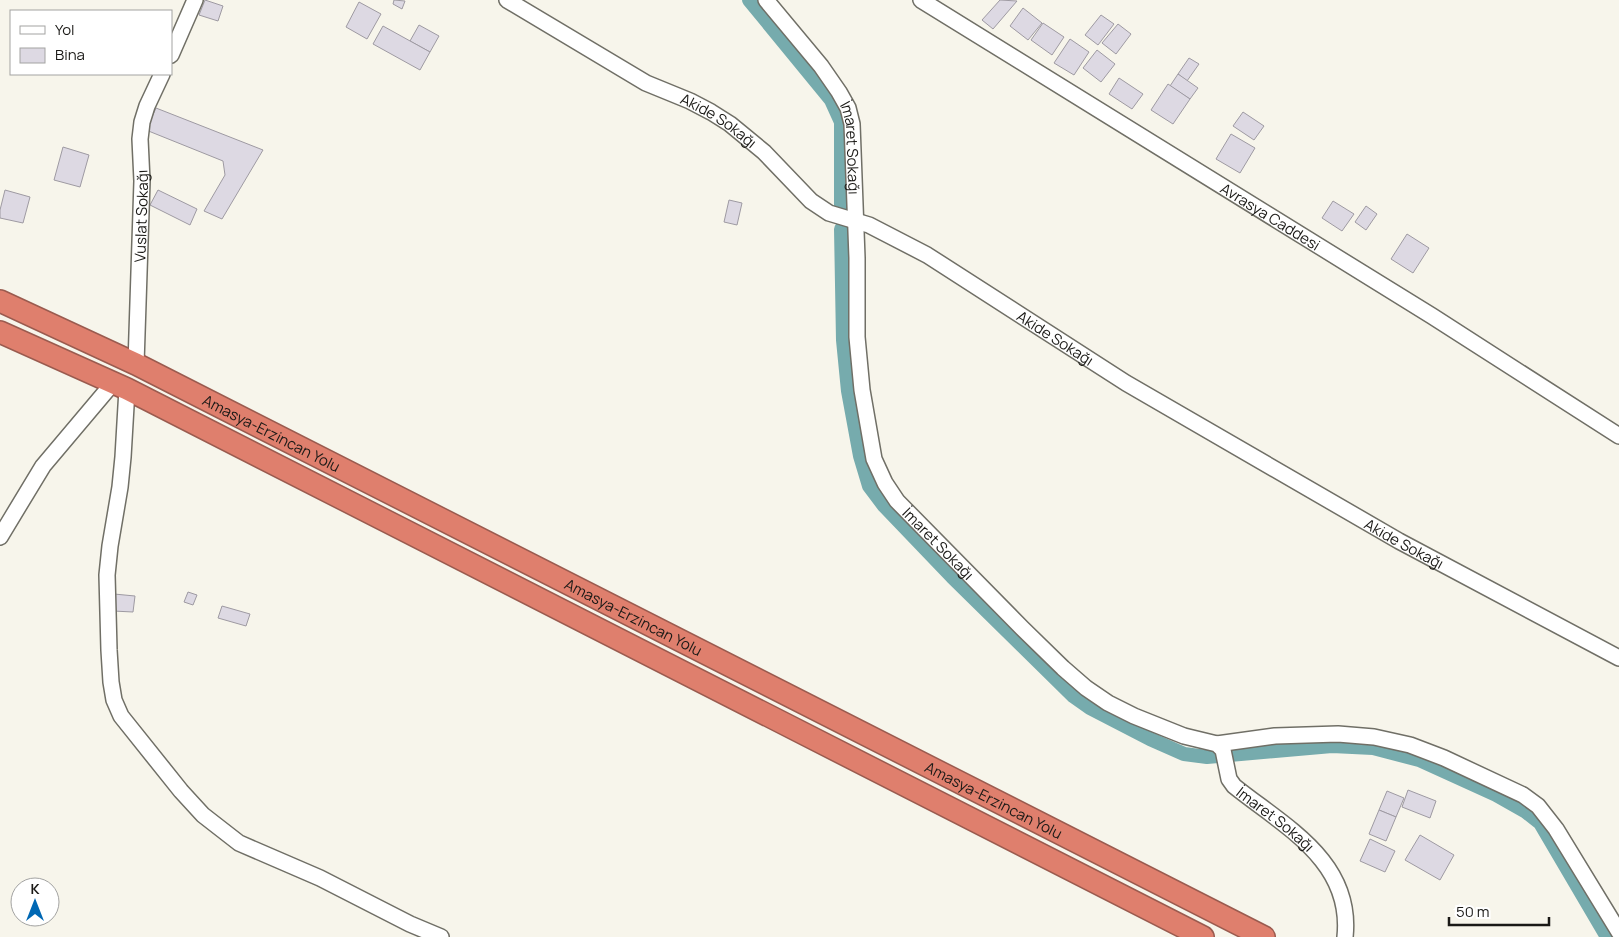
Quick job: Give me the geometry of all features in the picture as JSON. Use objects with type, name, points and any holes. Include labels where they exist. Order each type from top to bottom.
[{"type":"highway","name":"Amasya-Erzincan Yolu","points":[[0,301],[136,364],[1264,937]]},
{"type":"highway","name":"Amasya-Erzincan Yolu","points":[[0,332],[120,386],[1203,937]]},
{"type":"street","points":[[172,53],[195,0]]},
{"type":"street","name":"Akide Sokağı","points":[[507,0],[646,83],[712,112],[764,152],[811,200],[829,213],[869,224],[927,255],[1126,383],[1399,541],[1619,658]]},
{"type":"street","name":"İmaret Sokağı","points":[[766,0],[821,66],[848,108],[852,124],[856,220],[857,337],[862,390],[874,459],[885,483],[897,500],[982,589],[1086,688],[1108,703],[1161,728],[1220,747],[1229,779],[1234,786],[1303,839],[1329,868],[1342,893],[1345,912],[1345,937]]},
{"type":"street","name":"Avrasya Caddesi","points":[[921,0],[1423,310],[1619,436]]},
{"type":"street","name":"Vuslat Sokağı","points":[[136,364],[142,181],[140,139],[142,122],[147,106],[162,75]]},
{"type":"street","points":[[0,537],[43,466],[120,386]]},
{"type":"street","points":[[120,386],[121,472],[107,575],[111,682],[114,700],[121,716],[181,791],[203,815],[239,843],[320,878],[440,937]]},
{"type":"street","points":[[1220,747],[1275,736],[1338,734],[1374,737],[1410,746],[1435,755],[1523,795],[1538,806],[1556,829],[1619,932]]},
{"type":"building","points":[[205,0],[223,6],[218,21],[199,15]]},
{"type":"building","points":[[394,0],[405,1],[402,9],[393,4]]},
{"type":"building","points":[[1000,0],[1017,1],[993,29],[982,20]]},
{"type":"building","points":[[359,2],[381,14],[367,39],[346,27]]},
{"type":"building","points":[[1023,8],[1042,23],[1028,40],[1010,26]]},
{"type":"building","points":[[1101,15],[1114,24],[1098,45],[1085,35]]},
{"type":"building","points":[[1043,23],[1064,37],[1052,55],[1031,40]]},
{"type":"building","points":[[1118,24],[1131,34],[1116,54],[1102,43]]},
{"type":"building","points":[[419,25],[439,36],[430,52],[410,41]]},
{"type":"building","points":[[383,26],[430,52],[420,70],[373,44]]},
{"type":"building","points":[[1070,39],[1089,52],[1074,75],[1054,63]]},
{"type":"building","points":[[1097,50],[1115,64],[1101,82],[1083,68]]},
{"type":"building","points":[[1189,58],[1199,64],[1187,81],[1178,74]]},
{"type":"building","points":[[1178,74],[1198,88],[1190,99],[1170,86]]},
{"type":"building","points":[[1119,78],[1143,94],[1132,109],[1109,94]]},
{"type":"building","points":[[1168,84],[1190,99],[1173,124],[1151,110]]},
{"type":"building","points":[[156,108],[263,150],[222,219],[204,211],[225,175],[223,161],[146,130]]},
{"type":"building","points":[[1243,112],[1264,126],[1254,140],[1233,126]]},
{"type":"building","points":[[1231,134],[1255,148],[1240,173],[1216,159]]},
{"type":"building","points":[[63,147],[89,155],[80,187],[54,180]]},
{"type":"building","points":[[5,190],[30,197],[23,223],[0,218]]},
{"type":"building","points":[[158,190],[197,209],[190,225],[150,205]]},
{"type":"building","points":[[729,200],[742,203],[737,225],[724,222]]},
{"type":"building","points":[[1333,201],[1354,214],[1342,231],[1322,218]]},
{"type":"building","points":[[1366,206],[1377,214],[1366,230],[1355,222]]},
{"type":"building","points":[[1407,234],[1429,248],[1413,273],[1391,259]]},
{"type":"building","points":[[188,592],[197,595],[193,605],[184,602]]},
{"type":"building","points":[[114,594],[135,596],[133,612],[113,611]]},
{"type":"building","points":[[222,606],[250,614],[246,626],[218,618]]},
{"type":"building","points":[[1408,790],[1436,801],[1430,818],[1402,807]]},
{"type":"building","points":[[1387,791],[1404,798],[1396,817],[1379,810]]},
{"type":"building","points":[[1379,810],[1396,817],[1386,841],[1369,834]]},
{"type":"building","points":[[1420,835],[1454,855],[1440,880],[1405,860]]},
{"type":"building","points":[[1370,839],[1395,851],[1385,872],[1360,861]]},
{"type":"waterway","points":[[749,0],[831,100],[841,122],[841,206]]},
{"type":"waterway","points":[[841,229],[843,340],[848,391],[860,456],[869,486],[884,506],[952,577],[1073,696],[1090,708],[1184,754],[1207,757],[1332,746],[1373,748],[1419,760],[1496,795],[1526,812],[1540,823],[1607,937]]}]
